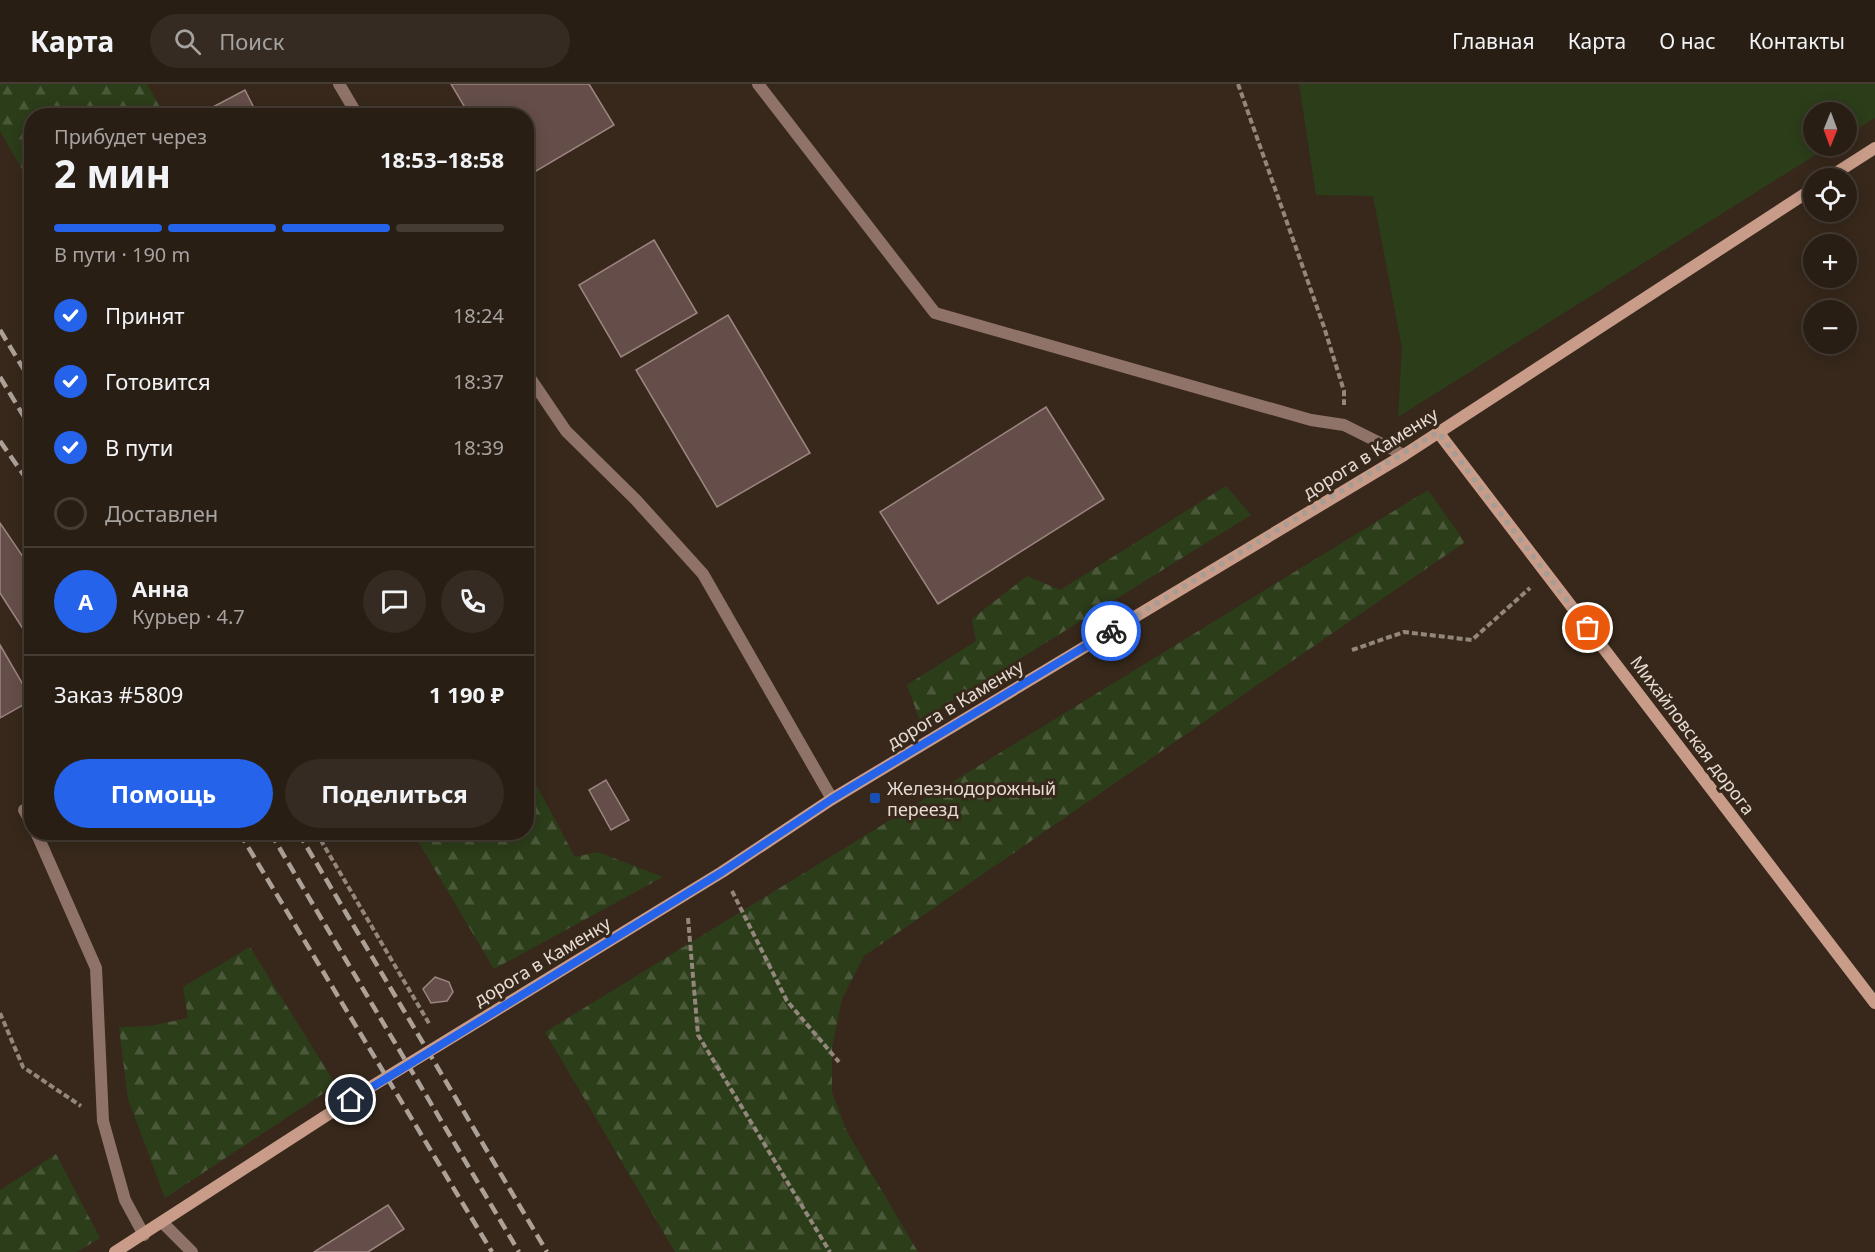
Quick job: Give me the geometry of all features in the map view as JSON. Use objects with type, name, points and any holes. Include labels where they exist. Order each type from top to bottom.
[{"type":"street","points":[[1844,168],[1875,148]]},
{"type":"street","name":"дорога в Каменку","points":[[116,1252],[369,1088],[722,872],[832,799],[1404,455],[1803,195]]},
{"type":"street","name":"Михайловская дорога","points":[[1438,432],[1875,1003]]},
{"type":"lane","points":[[339,84],[353,108]]},
{"type":"lane","points":[[758,84],[935,313],[1311,420],[1344,425],[1404,455]]},
{"type":"lane","points":[[534,384],[566,431],[636,500],[702,574],[832,799]]},
{"type":"lane","points":[[45,840],[96,968],[102,1121],[125,1200],[144,1235]]},
{"type":"lane","points":[[163,1223],[192,1252]]},
{"type":"path","points":[[1238,84],[1328,337],[1344,391],[1344,425]]},
{"type":"path","points":[[1352,650],[1404,632],[1472,640],[1545,572]]},
{"type":"path","points":[[321,840],[430,1025]]},
{"type":"path","points":[[722,872],[787,1000],[839,1062]]},
{"type":"path","points":[[686,894],[698,1035],[830,1252]]},
{"type":"path","points":[[0,1014],[23,1066],[102,1121]]},
{"type":"green space","points":[[0,84],[147,84],[161,108],[24,108],[24,173],[0,131]]},
{"type":"green space","points":[[1299,84],[1875,84],[1875,118],[1857,129],[1857,102],[1803,102],[1803,156],[1814,156],[1398,417],[1402,348],[1373,196],[1316,195]]},
{"type":"green space","points":[[1226,486],[1251,515],[920,721],[907,685],[976,641],[972,619],[1027,576],[1060,590]]},
{"type":"green space","points":[[1428,490],[1465,542],[864,956],[842,999],[832,1047],[832,1092],[846,1130],[918,1252],[675,1252],[545,1032]]},
{"type":"green space","points":[[534,781],[575,857],[598,852],[663,877],[494,969],[417,840],[534,840]]},
{"type":"green space","points":[[250,947],[336,1085],[165,1198],[128,1099],[119,1027],[150,1026],[188,1018],[183,987]]},
{"type":"green space","points":[[56,1154],[100,1238],[77,1252],[0,1252],[0,1190]]},
{"type":"building","points":[[451,84],[589,84],[614,125],[534,172],[534,108],[465,108]]},
{"type":"building","points":[[245,90],[254,108],[211,108]]},
{"type":"building","points":[[654,240],[697,313],[621,357],[579,285]]},
{"type":"building","points":[[728,315],[810,453],[717,507],[636,370]]},
{"type":"building","points":[[1046,407],[1104,499],[938,604],[880,512]]},
{"type":"building","points":[[0,523],[24,558],[24,630],[0,593]]},
{"type":"building","points":[[0,645],[24,686],[24,704],[0,718]]},
{"type":"building","points":[[606,780],[629,820],[611,830],[589,790]]},
{"type":"building","points":[[435,977],[449,982],[453,992],[447,1001],[431,1003],[423,989]]},
{"type":"building","points":[[388,1205],[404,1229],[368,1252],[314,1252]]},
{"type":"railway","points":[[0,330],[24,370]]},
{"type":"railway","points":[[0,377],[24,417]]},
{"type":"railway","points":[[0,441],[24,476]]},
{"type":"railway","points":[[244,840],[492,1252]]},
{"type":"railway","points":[[275,840],[519,1252]]},
{"type":"railway","points":[[303,840],[547,1252]]},
{"type":"way so far","points":[[1111,631],[1404,455],[1438,432],[1588,628]]},
{"type":"place","name":"Железнодорожный переезд","points":[[875,798]]},
{"type":"route","points":[[351,1100],[722,872],[832,799],[1111,631]]}]
